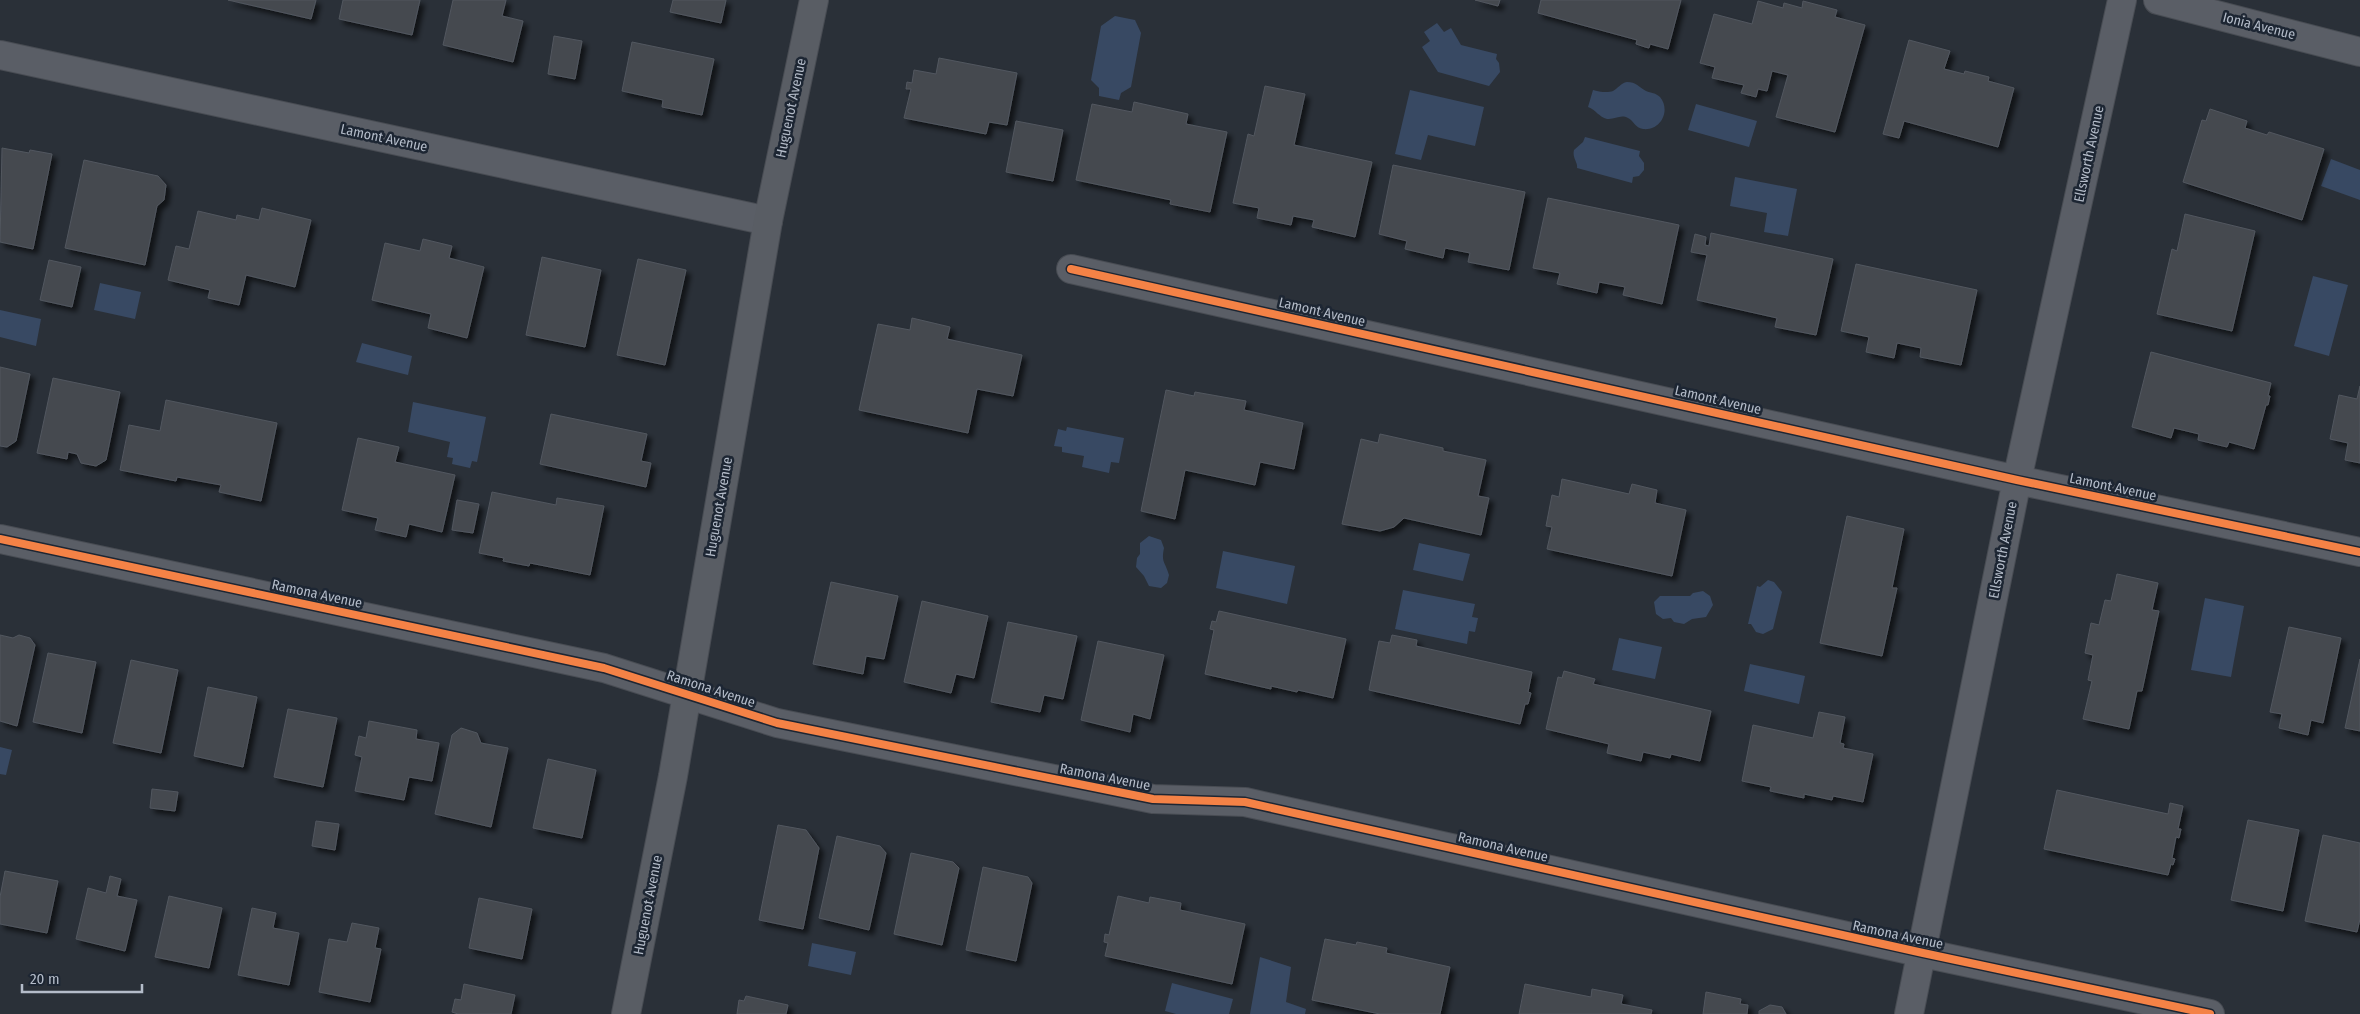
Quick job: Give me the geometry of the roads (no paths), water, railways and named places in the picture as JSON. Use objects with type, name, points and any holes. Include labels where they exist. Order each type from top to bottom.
[{"type":"street","name":"Huguenot Avenue","points":[[626,1014],[687,695],[768,221],[814,0]]},
{"type":"street","name":"Ellsworth Avenue","points":[[1910,1014],[2017,480],[2122,0]]},
{"type":"street","name":"Ionia Avenue","points":[[2158,0],[2360,52]]},
{"type":"street","name":"Lamont Avenue","points":[[0,55],[768,221]]},
{"type":"street","name":"Lamont Avenue","points":[[1071,269],[2017,480],[2360,552]]},
{"type":"street","name":"Ramona Avenue","points":[[0,539],[604,668],[777,723],[1153,799],[1245,802],[1923,953],[2210,1014]]},
{"type":"water","points":[[1115,16],[1135,20],[1141,33],[1131,87],[1121,93],[1119,100],[1099,96],[1099,88],[1091,80],[1101,26]]},
{"type":"water","points":[[1437,23],[1444,32],[1451,28],[1461,45],[1497,54],[1496,59],[1499,63],[1500,72],[1489,86],[1438,72],[1422,47],[1430,41],[1424,32]]},
{"type":"water","points":[[1627,82],[1660,97],[1665,108],[1662,119],[1655,127],[1649,129],[1640,128],[1625,117],[1607,119],[1588,107],[1593,90],[1611,92]]},
{"type":"water","points":[[1410,90],[1484,107],[1475,146],[1428,135],[1421,160],[1395,154]]},
{"type":"water","points":[[1696,104],[1757,121],[1749,147],[1688,130]]},
{"type":"water","points":[[1585,137],[1640,151],[1639,156],[1644,163],[1644,170],[1639,176],[1633,177],[1632,183],[1577,168],[1574,150],[1583,142]]},
{"type":"water","points":[[2331,159],[2360,170],[2360,200],[2321,186]]},
{"type":"water","points":[[1735,177],[1797,189],[1788,236],[1764,232],[1767,213],[1730,206]]},
{"type":"water","points":[[2313,276],[2348,285],[2329,356],[2294,346]]},
{"type":"water","points":[[100,283],[141,292],[135,319],[94,310]]},
{"type":"water","points":[[0,310],[41,319],[36,346],[0,337]]},
{"type":"water","points":[[362,343],[412,356],[408,375],[356,362]]},
{"type":"water","points":[[413,402],[486,417],[477,462],[472,461],[470,468],[452,464],[453,458],[447,457],[450,442],[408,432]]},
{"type":"water","points":[[1067,427],[1124,438],[1119,463],[1111,462],[1109,473],[1082,467],[1084,456],[1062,452],[1062,447],[1054,446],[1058,429],[1066,431]]},
{"type":"water","points":[[1149,536],[1161,540],[1164,548],[1163,559],[1169,575],[1167,583],[1161,588],[1149,586],[1144,576],[1136,567],[1137,558],[1140,554],[1140,543]]},
{"type":"water","points":[[1419,543],[1470,554],[1463,581],[1413,570]]},
{"type":"water","points":[[1223,551],[1295,566],[1287,604],[1216,588]]},
{"type":"water","points":[[1768,580],[1774,582],[1782,592],[1773,629],[1763,634],[1756,632],[1751,624],[1748,624],[1757,586],[1760,587]]},
{"type":"water","points":[[1403,590],[1475,604],[1472,617],[1478,618],[1475,632],[1469,631],[1467,644],[1395,629]]},
{"type":"water","points":[[1703,591],[1710,596],[1713,605],[1706,617],[1692,619],[1684,624],[1674,622],[1671,618],[1663,619],[1656,614],[1654,602],[1660,596],[1690,596],[1693,593]]},
{"type":"water","points":[[2205,598],[2244,606],[2231,677],[2191,670]]},
{"type":"water","points":[[1619,638],[1662,647],[1655,679],[1612,670]]},
{"type":"water","points":[[1750,664],[1805,676],[1799,704],[1744,691]]},
{"type":"water","points":[[0,747],[12,750],[6,775],[0,774]]},
{"type":"water","points":[[812,943],[856,952],[851,975],[808,966]]},
{"type":"water","points":[[1260,957],[1291,967],[1286,1002],[1306,1009],[1305,1014],[1250,1014]]},
{"type":"water","points":[[1172,983],[1233,999],[1229,1014],[1176,1014],[1165,1011]]}]
